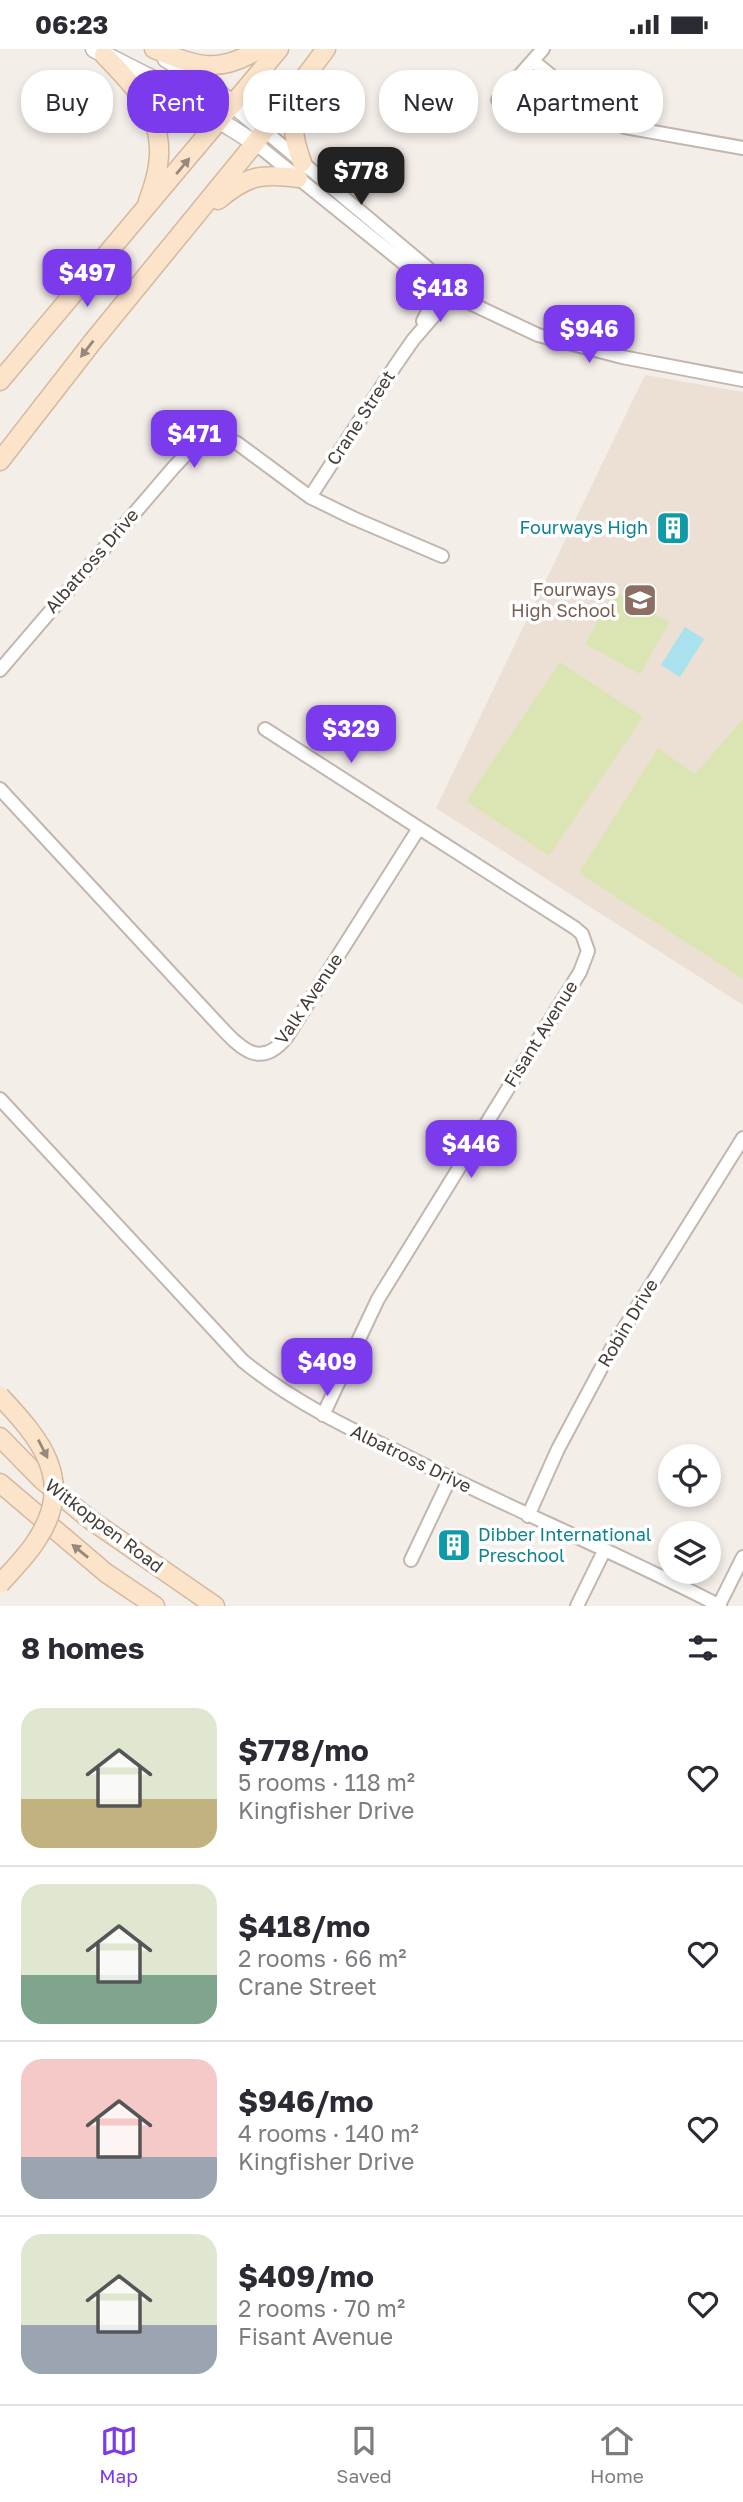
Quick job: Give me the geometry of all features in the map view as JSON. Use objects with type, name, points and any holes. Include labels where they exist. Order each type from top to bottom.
[{"type":"main road","points":[[151,49],[183,61],[206,65],[240,61],[259,49]]},
{"type":"main road","points":[[229,110],[279,49]]},
{"type":"main road","points":[[99,52],[135,87],[148,104],[156,125],[158,169],[145,211]]},
{"type":"main road","points":[[0,461],[94,340],[260,137],[322,54]]},
{"type":"main road","points":[[193,221],[230,190],[253,177],[300,170],[293,121],[322,54]]},
{"type":"main road","points":[[0,381],[210,133]]},
{"type":"main road","points":[[0,1396],[37,1437],[48,1460],[54,1485],[48,1518],[40,1537],[0,1584]]},
{"type":"main road","name":"Witkoppen Road","points":[[0,1437],[41,1479],[88,1518],[215,1606]]},
{"type":"main road","name":"Witkoppen Road","points":[[0,1483],[106,1573],[155,1606]]},
{"type":"main road","points":[[106,1573],[142,1606]]},
{"type":"street","points":[[151,49],[234,104],[260,137],[300,170],[320,196],[358,218]]},
{"type":"street","points":[[525,70],[543,49]]},
{"type":"street","points":[[99,52],[135,70]]},
{"type":"street","points":[[533,61],[594,110],[625,127],[743,148]]},
{"type":"street","points":[[229,123],[260,137]]},
{"type":"street","points":[[300,170],[330,184],[358,218],[444,291],[538,335],[622,357],[743,380]]},
{"type":"street","points":[[320,196],[330,184]]},
{"type":"street","name":"Crane Street","points":[[310,497],[444,291]]},
{"type":"street","name":"Albatross Drive","points":[[0,670],[174,467],[195,445],[209,439],[224,437],[237,443],[310,497],[442,556]]},
{"type":"street","points":[[265,729],[419,828]]},
{"type":"street","name":"Valk Avenue","points":[[0,789],[240,1048],[251,1053],[270,1052],[279,1047],[286,1038],[419,828]]},
{"type":"street","name":"Fisant Avenue","points":[[323,1415],[378,1299],[580,972],[587,956],[587,943],[566,921],[419,828]]},
{"type":"street","name":"Albatross Drive","points":[[0,1099],[243,1360],[268,1381],[323,1415],[717,1605]]},
{"type":"street","name":"Robin Drive","points":[[528,1516],[558,1449],[613,1346],[743,1138]]},
{"type":"street","points":[[411,1560],[450,1478]]},
{"type":"street","points":[[578,1606],[604,1551]]},
{"type":"street","points":[[717,1605],[743,1557]]},
{"type":"shaded area","name":"Fourways High School","points":[[645,375],[743,392],[743,1005],[436,808]]},
{"type":"green space","points":[[614,591],[669,622],[640,674],[585,644]]},
{"type":"green space","points":[[560,662],[643,717],[549,856],[466,801]]},
{"type":"green space","points":[[743,719],[743,979],[579,873],[658,748],[695,774]]},
{"type":"water","points":[[685,627],[704,639],[680,677],[661,665]]},
{"type":"place","name":"Fourways High","points":[[673,528]]},
{"type":"place","name":"Fourways High School","points":[[640,600]]},
{"type":"place","name":"Dibber International Preschool","points":[[454,1545]]}]
